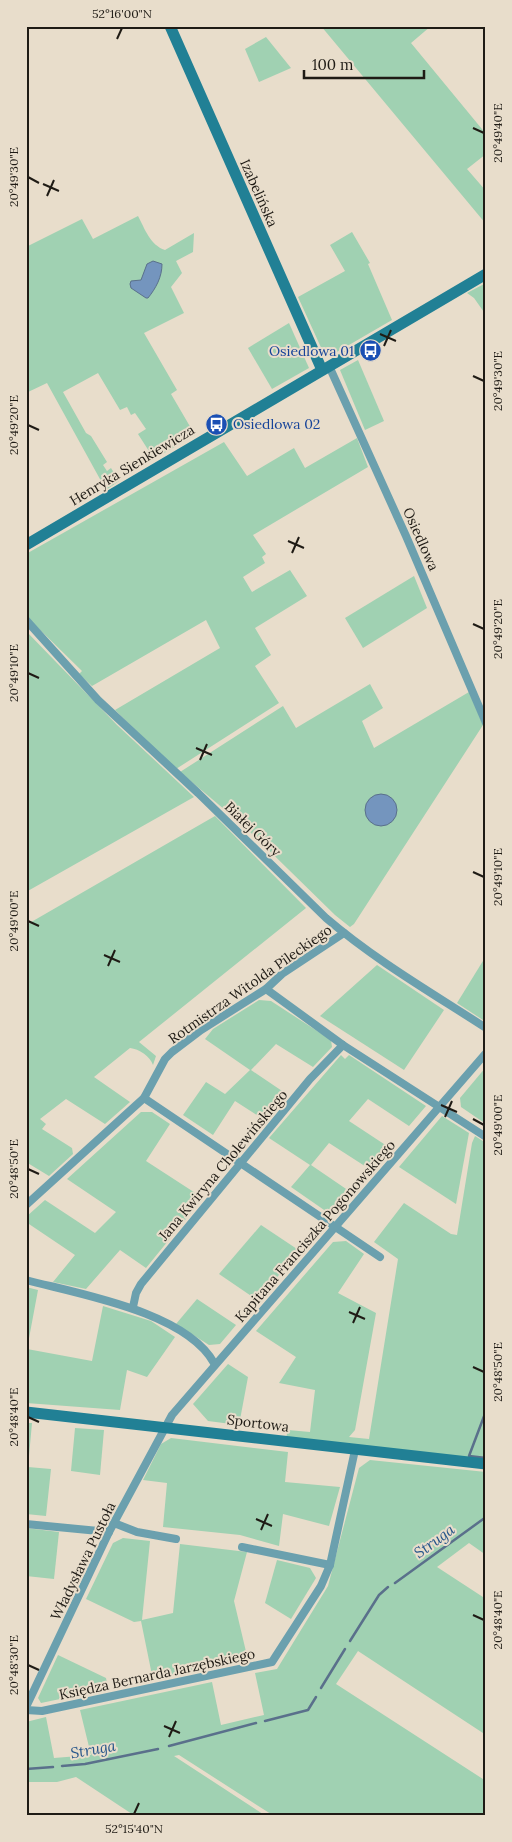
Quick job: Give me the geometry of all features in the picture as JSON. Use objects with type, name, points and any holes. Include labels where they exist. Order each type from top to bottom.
[{"type":"street","name":"Izabelińska","points":[[170,26],[326,368]]},
{"type":"street","name":"Henryka Sienkiewicza","points":[[26,545],[486,274]]},
{"type":"street","name":"Osiedlowa","points":[[326,368],[406,536],[486,723]]},
{"type":"street","name":"Białej Góry","points":[[26,620],[117,718],[344,933],[486,1028]]},
{"type":"street","name":"Rotmistrza Witolda Pileckiego","points":[[26,1205],[144,1098],[165,1059],[172,1052],[201,1030],[266,989],[282,974],[344,933]]},
{"type":"street","points":[[266,989],[344,1045],[486,1137]]},
{"type":"street","name":"Jana Kwiryna Cholewińskiego","points":[[133,1307],[136,1293],[141,1284],[322,1066],[344,1045]]},
{"type":"street","name":"Kapitana Franciszka Pogonowskiego","points":[[165,1428],[172,1415],[214,1364],[486,1053]]},
{"type":"street","points":[[144,1098],[380,1257]]},
{"type":"street","points":[[26,1280],[133,1307],[195,1341],[209,1354],[214,1364]]},
{"type":"street","name":"Sportowa","points":[[26,1412],[486,1464]]},
{"type":"street","name":"Władysława Pustoła","points":[[26,1709],[109,1532],[165,1428]]},
{"type":"street","name":"Księdza Bernarda Jarzębskiego","points":[[26,1709],[42,1711],[272,1662],[321,1586],[330,1564],[355,1450]]},
{"type":"street","points":[[114,1523],[137,1532],[176,1539]]},
{"type":"street","points":[[26,1524],[109,1532]]},
{"type":"street","points":[[242,1547],[330,1564]]},
{"type":"green space","points":[[321,26],[431,26],[411,43],[486,134],[486,154],[467,169],[486,191],[486,224]]},
{"type":"green space","points":[[266,37],[291,68],[259,82],[245,49]]},
{"type":"green space","points":[[138,216],[155,244],[165,250],[194,233],[193,252],[176,261],[182,273],[171,287],[184,313],[144,333],[177,390],[171,394],[195,435],[154,459],[138,434],[146,429],[135,413],[131,415],[127,407],[120,410],[98,373],[63,392],[86,433],[91,436],[107,462],[103,465],[107,471],[111,468],[119,481],[106,490],[47,383],[26,393],[26,247],[82,219],[93,239]]},
{"type":"green space","points":[[352,232],[370,263],[368,264],[392,320],[330,356],[324,354],[298,297],[345,271],[330,245]]},
{"type":"green space","points":[[486,283],[486,315],[474,298],[467,293]]},
{"type":"green space","points":[[289,323],[309,368],[272,389],[248,348]]},
{"type":"green space","points":[[358,360],[384,421],[365,430],[340,370]]},
{"type":"green space","points":[[357,438],[368,467],[253,535],[266,554],[262,557],[265,563],[243,577],[252,592],[290,570],[307,596],[255,628],[271,655],[255,666],[279,703],[176,769],[115,710],[220,648],[206,620],[92,686],[79,674],[82,671],[26,616],[26,554],[224,442],[247,476],[294,448],[305,468]]},
{"type":"green space","points":[[414,576],[427,608],[363,648],[345,618]]},
{"type":"green space","points":[[26,631],[117,725],[194,797],[26,892]]},
{"type":"green space","points":[[370,684],[383,708],[362,721],[374,748],[469,692],[483,725],[354,924],[350,927],[335,915],[244,826],[180,772],[283,706],[296,728]]},
{"type":"green space","points":[[215,816],[306,908],[139,1042],[156,1056],[153,1065],[144,1054],[130,1048],[94,1077],[130,1102],[105,1124],[66,1099],[40,1119],[46,1124],[42,1129],[72,1148],[73,1154],[49,1176],[26,1162],[26,925]]},
{"type":"green space","points":[[486,956],[486,1022],[457,1003]]},
{"type":"green space","points":[[377,965],[444,1010],[404,1070],[320,1016]]},
{"type":"green space","points":[[259,1000],[271,1001],[331,1040],[332,1047],[313,1067],[276,1044],[251,1070],[288,1095],[266,1121],[235,1101],[213,1135],[183,1115],[206,1082],[225,1094],[250,1070],[205,1039],[213,1029]]},
{"type":"green space","points":[[341,1055],[345,1059],[349,1055],[426,1106],[409,1126],[368,1099],[349,1121],[390,1148],[371,1170],[329,1143],[311,1165],[352,1193],[336,1211],[327,1212],[291,1187],[310,1165],[269,1138]]},
{"type":"green space","points":[[486,1067],[486,1124],[461,1107],[460,1098]]},
{"type":"green space","points":[[141,1112],[152,1112],[170,1124],[146,1161],[203,1198],[146,1268],[120,1250],[86,1289],[53,1282],[75,1255],[26,1222],[26,1217],[45,1200],[95,1233],[116,1212],[67,1179]]},
{"type":"green space","points":[[442,1116],[469,1133],[456,1204],[399,1167]]},
{"type":"green space","points":[[475,1136],[486,1143],[486,1460],[286,1438],[288,1430],[310,1432],[315,1390],[279,1383],[296,1357],[256,1331],[333,1242],[346,1241],[364,1254],[338,1293],[376,1313],[355,1430],[349,1437],[369,1439],[398,1259],[374,1242],[404,1203],[451,1234],[457,1235],[472,1143]]},
{"type":"green space","points":[[261,1225],[300,1251],[257,1300],[219,1274]]},
{"type":"green space","points":[[26,1287],[38,1290],[27,1349],[92,1361],[103,1306],[151,1321],[175,1337],[147,1377],[127,1370],[120,1410],[26,1403]]},
{"type":"green space","points":[[197,1299],[236,1325],[220,1344],[209,1345],[176,1324]]},
{"type":"green space","points":[[228,1364],[248,1377],[239,1425],[208,1421],[193,1404]]},
{"type":"green space","points":[[26,1423],[32,1423],[28,1467],[51,1469],[46,1516],[26,1514]]},
{"type":"green space","points":[[75,1428],[104,1430],[100,1475],[71,1471]]},
{"type":"green space","points":[[171,1438],[288,1452],[285,1482],[340,1487],[329,1526],[283,1514],[279,1546],[240,1535],[163,1527],[167,1483],[143,1480],[161,1444]]},
{"type":"green space","points":[[370,1460],[486,1472],[486,1555],[469,1543],[437,1567],[486,1599],[486,1735],[358,1651],[336,1684],[486,1781],[486,1816],[274,1816],[179,1755],[174,1756],[266,1816],[135,1816],[76,1777],[57,1782],[26,1782],[26,1722],[46,1717],[54,1758],[91,1755],[80,1710],[212,1682],[221,1725],[264,1715],[255,1673],[277,1669],[328,1586],[359,1468]]},
{"type":"green space","points":[[26,1528],[59,1532],[54,1579],[26,1576]]},
{"type":"green space","points":[[123,1538],[150,1541],[142,1620],[173,1613],[180,1544],[247,1552],[234,1601],[248,1660],[153,1680],[141,1621],[134,1622],[86,1599],[113,1543]]},
{"type":"green space","points":[[277,1560],[310,1568],[316,1578],[291,1619],[265,1603]]},
{"type":"green space","points":[[58,1655],[106,1678],[108,1689],[41,1703],[38,1698]]},
{"type":"water","points":[[153,261],[162,264],[161,273],[154,290],[146,298],[131,288],[130,284],[131,281],[141,280],[147,264]]},
{"type":"water","points":[[381,794],[387,795],[392,799],[396,804],[396,816],[392,821],[387,825],[381,826],[375,825],[370,821],[366,816],[365,810],[366,804],[370,799],[375,795]]},
{"type":"waterway","points":[[486,1411],[469,1456],[486,1458]]},
{"type":"waterway","name":"Struga","points":[[395,1583],[486,1517]]},
{"type":"waterway","name":"Struga","points":[[350,1641],[379,1595],[388,1587]]},
{"type":"waterway","name":"Struga","points":[[321,1688],[345,1649]]},
{"type":"waterway","name":"Struga","points":[[265,1721],[308,1710],[316,1697]]},
{"type":"waterway","name":"Struga","points":[[169,1746],[256,1723]]},
{"type":"waterway","name":"Struga","points":[[62,1766],[85,1764],[158,1749]]},
{"type":"waterway","name":"Struga","points":[[26,1769],[53,1767]]},
{"type":"place","name":"Osiedlowa 01","points":[[370,351]]},
{"type":"place","name":"Osiedlowa 02","points":[[217,424]]}]
